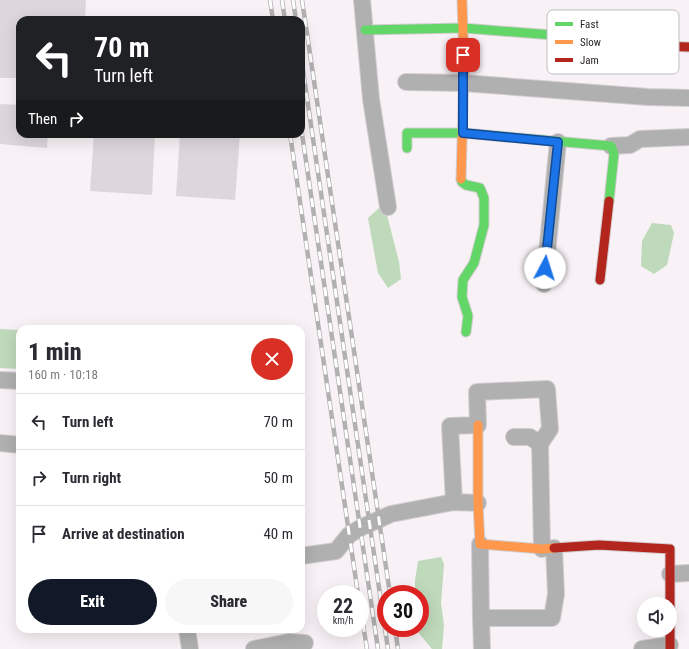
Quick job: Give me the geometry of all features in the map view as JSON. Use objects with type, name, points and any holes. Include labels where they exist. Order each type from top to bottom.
[{"type":"street","points":[[362,0],[371,99],[388,207]]},
{"type":"street","points":[[462,0],[462,182],[466,185],[480,188],[484,198],[484,225],[474,263],[463,280],[462,297],[468,316],[466,332]]},
{"type":"street","points":[[365,30],[463,28],[547,34]]},
{"type":"street","points":[[679,47],[689,47]]},
{"type":"street","points":[[406,82],[463,83],[689,98]]},
{"type":"street","points":[[407,148],[406,133],[463,133],[611,146],[630,145],[640,139],[689,137]]},
{"type":"street","points":[[544,284],[558,142]]},
{"type":"street","points":[[600,280],[614,154],[611,146]]},
{"type":"street","points":[[0,380],[16,381]]},
{"type":"street","points":[[481,618],[552,618],[556,594],[548,549],[540,444],[550,429],[547,389],[477,392],[478,503],[480,544],[481,618],[482,649]]},
{"type":"street","points":[[454,502],[450,426],[478,425]]},
{"type":"street","points":[[514,437],[530,437],[540,444]]},
{"type":"street","points":[[0,444],[16,445]]},
{"type":"street","points":[[305,555],[336,551],[349,535],[360,528],[391,514],[454,502],[478,503]]},
{"type":"street","points":[[480,544],[548,549],[599,545],[670,549],[670,647],[642,649]]},
{"type":"street","points":[[670,574],[689,573]]},
{"type":"street","points":[[188,633],[190,649]]},
{"type":"street","points":[[254,649],[289,642],[305,643]]},
{"type":"shaded area","points":[[385,207],[399,262],[401,279],[388,288],[378,273],[368,218],[379,208]]},
{"type":"shaded area","points":[[652,223],[671,225],[674,233],[667,265],[654,274],[641,266],[642,241]]},
{"type":"shaded area","points":[[0,329],[16,330],[16,369],[0,368]]},
{"type":"shaded area","points":[[441,557],[444,564],[441,603],[444,625],[442,649],[432,649],[422,637],[429,637],[429,585],[415,585],[418,561]]},
{"type":"building","points":[[0,0],[86,0],[85,16],[16,16],[16,78],[0,78]]},
{"type":"building","points":[[0,104],[16,105],[16,138],[48,138],[47,148],[0,144]]},
{"type":"building","points":[[94,138],[155,138],[152,195],[90,191]]},
{"type":"building","points":[[180,138],[240,138],[235,200],[176,196]]},
{"type":"railway","points":[[270,0],[272,16]]},
{"type":"railway","points":[[282,0],[284,16]]},
{"type":"railway","points":[[293,0],[295,16]]},
{"type":"railway","points":[[302,0],[304,16]]},
{"type":"railway","points":[[305,20],[389,585]]},
{"type":"railway","points":[[305,84],[388,649]]},
{"type":"railway","points":[[291,138],[357,585]]},
{"type":"railway","points":[[303,138],[378,649]]},
{"type":"railway","points":[[365,637],[367,649]]},
{"type":"railway","points":[[396,637],[398,649]]},
{"type":"traffic: fast","points":[[365,30],[463,28],[547,35]]},
{"type":"traffic: fast","points":[[407,148],[407,133],[463,133],[611,146],[614,154],[609,201]]},
{"type":"traffic: fast","points":[[461,179],[466,185],[480,188],[484,198],[484,225],[474,263],[463,280],[462,297],[468,316],[466,332]]},
{"type":"traffic: slow","points":[[461,179],[464,66],[462,0]]},
{"type":"traffic: slow","points":[[478,425],[478,503],[480,544],[542,549],[554,548]]},
{"type":"traffic: jam","points":[[679,47],[689,47]]},
{"type":"traffic: jam","points":[[600,280],[609,201]]},
{"type":"traffic: jam","points":[[554,548],[599,545],[670,549],[670,649]]},
{"type":"route","points":[[463,55],[463,133],[558,142],[545,268]]}]
